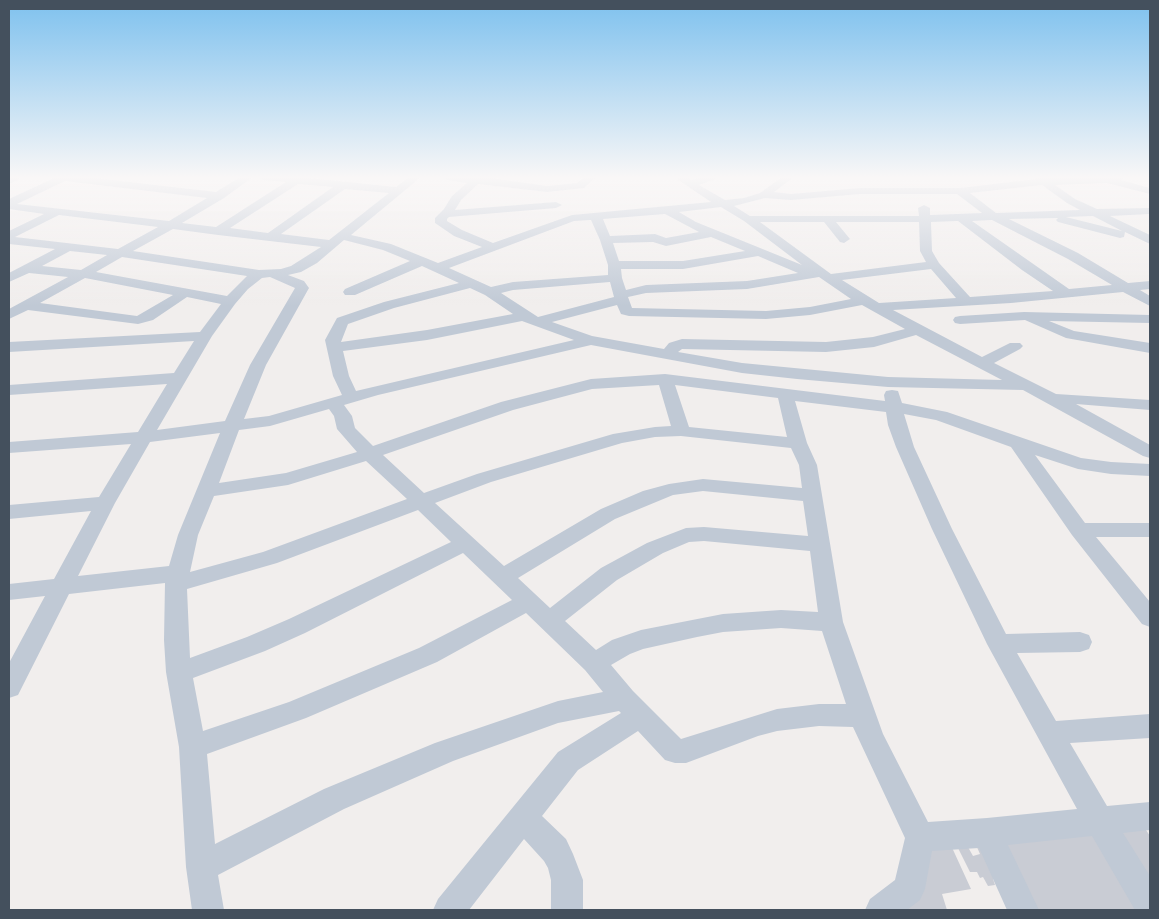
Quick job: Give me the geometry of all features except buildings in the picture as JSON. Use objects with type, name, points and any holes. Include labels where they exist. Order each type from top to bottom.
[{"type":"street","points":[[10,240],[44,220]]},
{"type":"street","points":[[126,220],[270,237],[336,240],[387,247],[473,283],[531,319],[589,340],[770,371],[888,382],[1024,385]]},
{"type":"street","points":[[9,315],[180,220]]},
{"type":"street","points":[[218,231],[235,220]]},
{"type":"street","points":[[270,237],[294,220]]},
{"type":"street","points":[[9,687],[105,504],[179,378],[205,336],[230,301],[243,286],[266,274],[288,272],[303,266],[361,220]]},
{"type":"street","points":[[441,220],[442,225],[492,247]]},
{"type":"street","points":[[438,268],[567,220]]},
{"type":"street","points":[[598,220],[606,240],[626,311],[632,313],[738,316],[795,313],[870,304],[967,302],[1127,289],[1150,285]]},
{"type":"street","points":[[683,220],[692,225],[821,276],[918,330],[1047,396],[1150,452]]},
{"type":"street","points":[[749,220],[821,276]]},
{"type":"street","points":[[828,220],[844,239]]},
{"type":"street","points":[[925,220],[923,226],[926,251],[934,265],[967,302]]},
{"type":"street","points":[[964,220],[1067,294]]},
{"type":"street","points":[[1001,220],[1073,256],[1150,302]]},
{"type":"street","points":[[1062,220],[1150,240]]},
{"type":"street","points":[[1109,220],[1150,240]]},
{"type":"street","points":[[606,240],[655,238],[666,242],[714,233]]},
{"type":"street","points":[[1086,240],[1127,235]]},
{"type":"street","points":[[10,240],[266,274],[300,284],[302,288],[258,365],[188,535],[177,578],[176,640],[179,672],[193,747],[202,867],[208,910]]},
{"type":"street","points":[[9,278],[68,247]]},
{"type":"street","points":[[490,292],[513,286],[614,271],[683,265],[762,252]]},
{"type":"street","points":[[350,292],[422,261]]},
{"type":"street","points":[[9,265],[27,269],[84,274],[230,301]]},
{"type":"street","points":[[334,348],[531,319],[646,290],[747,285],[934,265]]},
{"type":"street","points":[[473,283],[390,305],[344,319],[340,323],[335,335],[334,348],[341,376],[343,416],[348,433],[594,663],[670,748],[680,752],[777,720],[819,715],[862,716]]},
{"type":"street","points":[[26,306],[138,320],[148,317],[186,292]]},
{"type":"street","points":[[960,320],[1024,316],[1150,319]]},
{"type":"street","points":[[1024,316],[1071,335],[1150,348]]},
{"type":"street","points":[[668,354],[674,346],[682,344],[833,347],[874,342],[918,330]]},
{"type":"street","points":[[9,347],[205,336]]},
{"type":"street","points":[[9,447],[146,436],[270,421],[342,400],[589,340]]},
{"type":"street","points":[[982,363],[1015,346]]},
{"type":"street","points":[[770,371],[776,393],[808,465],[831,622],[862,716],[879,757],[920,837],[908,889],[881,910]]},
{"type":"street","points":[[9,390],[179,378]]},
{"type":"street","points":[[206,491],[288,479],[369,454],[507,406],[562,391],[610,382],[665,379],[893,407],[941,416],[1078,463],[1111,468],[1150,470]]},
{"type":"street","points":[[665,379],[681,431]]},
{"type":"street","points":[[888,382],[905,447],[942,529],[999,644],[1048,733],[1150,905]]},
{"type":"street","points":[[1047,396],[1150,405]]},
{"type":"street","points":[[9,592],[177,578],[269,558],[352,529],[484,478],[599,442],[655,432],[681,431],[753,440],[798,443]]},
{"type":"street","points":[[1017,443],[1079,530],[1150,618]]},
{"type":"street","points":[[503,577],[608,514],[669,490],[703,485],[814,496]]},
{"type":"street","points":[[9,512],[105,504]]},
{"type":"street","points":[[1079,530],[1150,530]]},
{"type":"street","points":[[550,620],[609,574],[655,548],[686,535],[704,534],[820,545]]},
{"type":"street","points":[[179,672],[256,644],[297,626],[466,543]]},
{"type":"street","points":[[193,747],[297,710],[428,655],[529,602]]},
{"type":"street","points":[[594,663],[621,647],[642,640],[723,623],[781,619],[831,622]]},
{"type":"street","points":[[999,644],[1080,642]]},
{"type":"street","points":[[202,867],[334,799],[445,752],[558,712],[632,707]]},
{"type":"street","points":[[449,910],[568,761],[632,707]]},
{"type":"street","points":[[1048,733],[1150,726]]},
{"type":"street","points":[[920,837],[987,833],[1150,816]]},
{"type":"street","points":[[523,819],[542,835],[558,857],[567,880],[567,910]]},
{"type":"street","points":[[987,833],[1022,910]]}]
